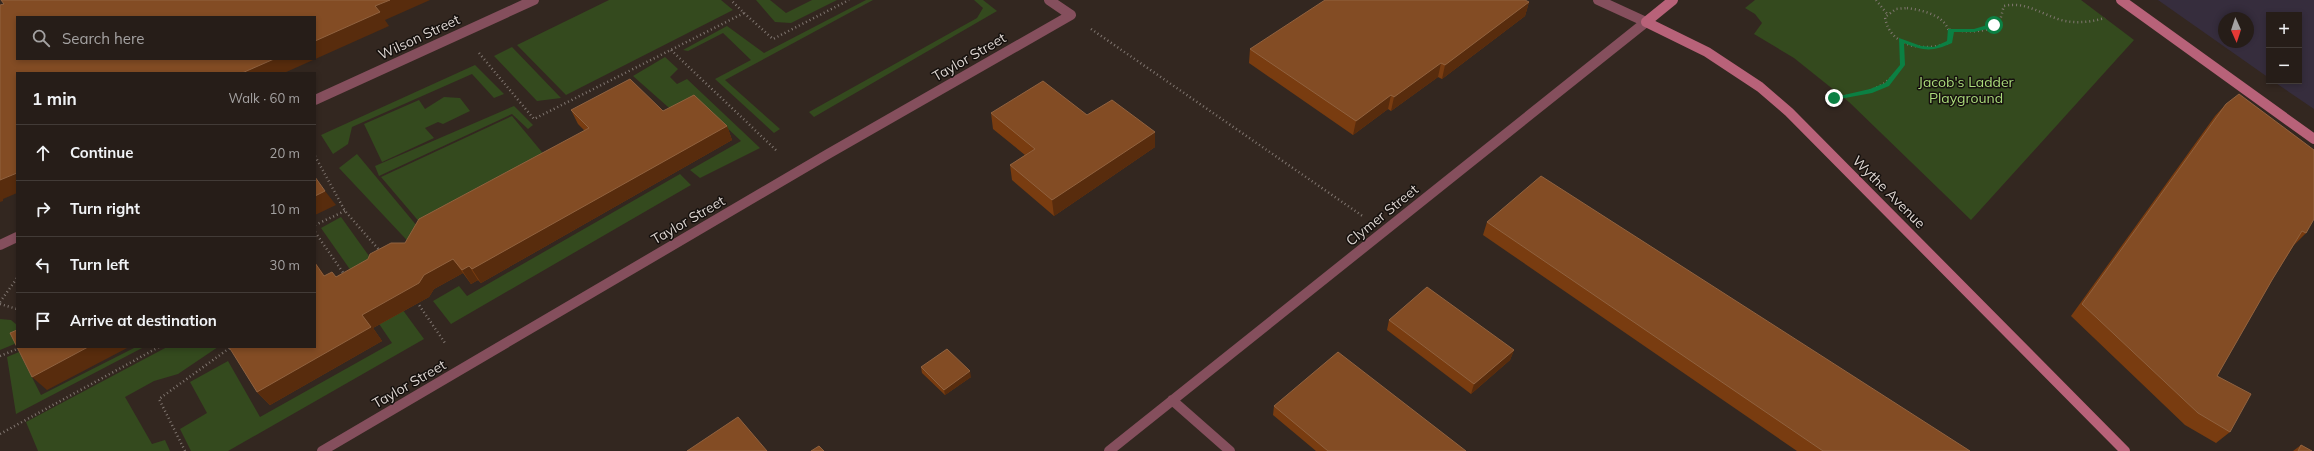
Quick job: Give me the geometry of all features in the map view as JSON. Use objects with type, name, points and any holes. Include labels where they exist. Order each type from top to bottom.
[{"type":"main road","name":"Clymer Street","points":[[1646,22],[1673,0]]},
{"type":"main road","points":[[2121,0],[2314,139]]},
{"type":"main road","name":"Wythe Avenue","points":[[1646,22],[1707,52],[1760,87],[1789,112],[2125,451]]},
{"type":"street","name":"Wilson Street","points":[[316,100],[534,0]]},
{"type":"street","points":[[1049,0],[1071,15]]},
{"type":"street","name":"Wythe Avenue","points":[[1598,0],[1646,22]]},
{"type":"street","name":"Taylor Street","points":[[322,451],[828,154],[1071,15]]},
{"type":"street","name":"Clymer Street","points":[[1109,451],[1646,22]]},
{"type":"street","points":[[0,245],[16,237]]},
{"type":"street","points":[[1172,400],[1230,451]]},
{"type":"path","points":[[731,0],[773,39],[849,0]]},
{"type":"path","points":[[1876,0],[1888,14]]},
{"type":"path","points":[[1950,30],[1974,31],[1994,25],[1999,20],[2004,6],[2012,4],[2032,7],[2054,18],[2071,22],[2092,22],[2110,17]]},
{"type":"path","points":[[1896,9],[1920,10],[1937,16],[1950,30],[1952,34],[1950,42],[1935,48],[1920,48],[1901,40],[1887,29],[1885,24],[1888,14],[1896,9]]},
{"type":"path","points":[[479,53],[534,119],[744,13]]},
{"type":"path","points":[[1071,15],[1384,231]]},
{"type":"path","points":[[1834,98],[1872,91],[1887,85],[1903,65],[1901,40]]},
{"type":"path","points":[[671,50],[778,152]]},
{"type":"path","points":[[316,158],[345,211],[380,252]]},
{"type":"path","points":[[316,225],[345,211]]},
{"type":"path","points":[[316,233],[346,278]]},
{"type":"path","points":[[16,279],[0,303],[16,309]]},
{"type":"path","points":[[414,296],[445,343]]},
{"type":"path","points":[[0,356],[20,348]]},
{"type":"path","points":[[0,434],[157,348]]},
{"type":"path","points":[[184,451],[159,399],[230,348]]},
{"type":"shaded area","points":[[2158,0],[2314,0],[2314,109],[2277,84],[2302,84],[2302,12],[2266,12],[2266,76],[2226,48],[2254,48],[2254,12],[2218,12],[2218,42]]},
{"type":"green space","points":[[609,0],[721,0],[733,10],[566,95],[517,45]]},
{"type":"green space","points":[[756,0],[770,0],[786,13],[812,0],[837,0],[791,23],[775,22]]},
{"type":"green space","points":[[866,0],[873,0],[725,80],[780,129],[774,133],[715,79],[751,60],[723,33],[688,51],[683,50],[727,26],[764,53]]},
{"type":"green space","points":[[974,0],[983,0],[997,11],[814,117],[809,112],[977,18],[983,8]]},
{"type":"green space","name":"Jacob's Ladder Playground","points":[[1755,0],[2081,0],[2134,40],[1971,220],[1849,102],[1794,58],[1754,34],[1762,23],[1755,14],[1745,8]]},
{"type":"green space","points":[[512,47],[561,98],[537,101],[494,56]]},
{"type":"green space","points":[[665,57],[678,69],[670,77],[677,84],[687,79],[760,148],[700,178],[690,170],[741,141],[703,105],[676,114],[633,76]]},
{"type":"green space","points":[[475,65],[504,94],[494,98],[472,74],[352,127],[348,144],[333,154],[321,135]]},
{"type":"green space","points":[[444,97],[460,98],[470,111],[443,124],[438,122],[425,128],[434,138],[382,162],[364,124],[419,100],[425,109]]},
{"type":"green space","points":[[514,106],[533,125],[528,129],[512,114],[379,176],[375,166]]},
{"type":"green space","points":[[512,116],[551,163],[427,231],[381,177]]},
{"type":"green space","points":[[357,154],[447,262],[434,269],[339,168]]},
{"type":"green space","points":[[680,174],[691,185],[451,324],[433,301],[459,286],[467,296]]},
{"type":"green space","points":[[341,217],[374,263],[356,278],[321,228]]},
{"type":"green space","points":[[386,287],[424,339],[228,451],[191,451],[180,429],[207,413],[190,382],[228,361],[260,417],[392,343],[363,300]]},
{"type":"green space","points":[[0,319],[11,320],[16,324],[16,343],[0,350]]},
{"type":"green space","points":[[134,348],[142,348],[16,414],[7,357],[19,352],[41,395]]},
{"type":"green space","points":[[165,348],[217,348],[178,374],[154,381],[125,397],[152,444],[165,440],[170,451],[38,451],[26,422]]},
{"type":"building","points":[[1,0],[390,0],[375,6],[380,12],[316,41],[316,16],[16,16],[16,60],[272,60],[244,72],[16,72],[16,173],[0,180],[0,5],[4,4]]},
{"type":"building","points":[[1325,0],[1525,0],[1529,2],[1445,65],[1441,63],[1394,97],[1391,95],[1356,121],[1250,49]]},
{"type":"building","points":[[630,79],[663,111],[694,95],[727,126],[472,269],[469,266],[462,270],[453,259],[424,275],[419,283],[362,315],[371,327],[257,392],[230,348],[316,348],[316,264],[324,276],[332,272],[336,277],[368,259],[370,254],[391,243],[405,243],[419,219],[589,128],[571,110]]},
{"type":"building","points":[[1043,81],[1087,115],[1112,100],[1155,132],[1052,200],[1010,165],[1035,149],[991,113]]},
{"type":"building","points":[[2239,94],[2314,150],[2314,219],[2306,233],[2302,231],[2217,376],[2251,394],[2230,432],[2198,413],[2082,304],[2226,104]]},
{"type":"building","points":[[1541,176],[1970,451],[1823,451],[1487,222]]},
{"type":"building","points":[[316,178],[325,191],[316,196]]},
{"type":"building","points":[[1427,287],[1514,350],[1474,384],[1389,320]]},
{"type":"building","points":[[16,330],[16,345],[10,333]]},
{"type":"building","points":[[18,348],[86,348],[32,377]]},
{"type":"building","points":[[947,349],[970,371],[944,390],[921,367]]},
{"type":"building","points":[[1338,352],[1466,451],[1328,451],[1274,406]]},
{"type":"building","points":[[738,417],[767,451],[687,451]]},
{"type":"building","points":[[2301,445],[2312,451],[2298,451]]},
{"type":"building","points":[[819,446],[824,451],[811,451]]},
{"type":"route","points":[[1834,98],[1872,91],[1887,85],[1896,76],[1903,65],[1901,40],[1920,48],[1943,47],[1950,42],[1952,34],[1950,30],[1974,31],[1985,29],[1994,25]]}]
